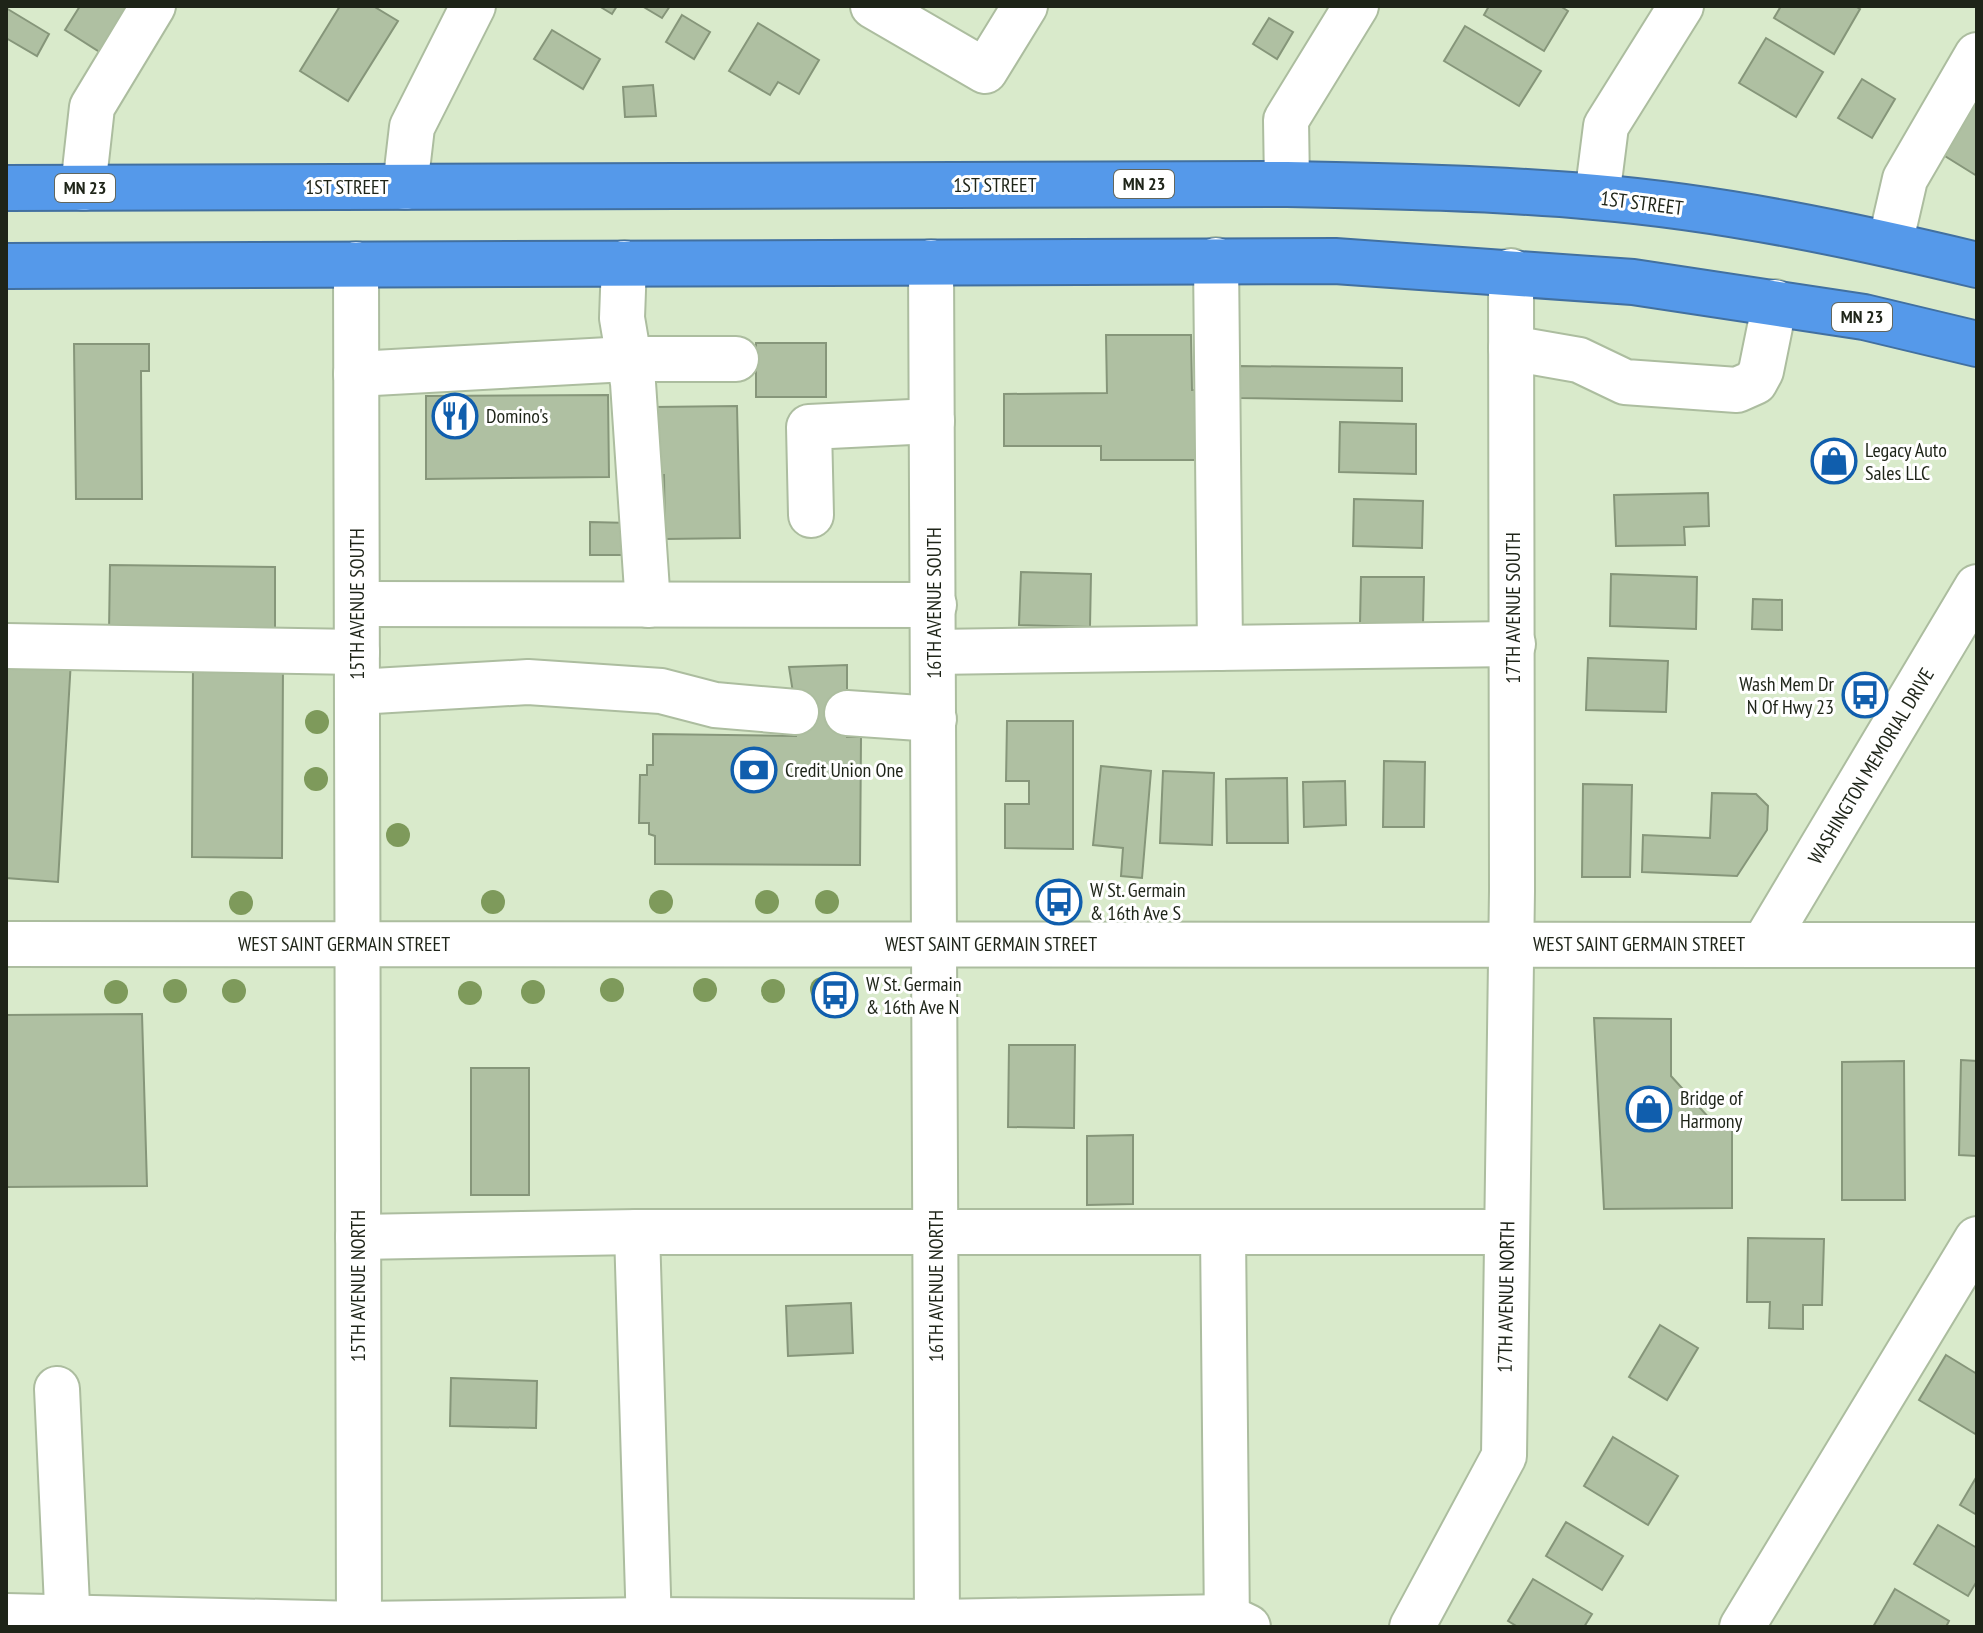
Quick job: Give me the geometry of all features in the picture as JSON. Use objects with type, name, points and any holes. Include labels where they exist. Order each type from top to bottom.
[{"type":"highway","name":"1ST STREET","points":[[6,188],[1287,184],[1475,188],[1597,197],[1766,220],[1977,265]]},
{"type":"highway","name":"MN 23","points":[[6,266],[1335,261],[1633,282],[1864,317],[1977,344]]},
{"type":"street","points":[[83,188],[92,107],[153,6]]},
{"type":"street","points":[[405,187],[412,127],[473,6]]},
{"type":"street","points":[[873,6],[985,71],[1025,6]]},
{"type":"street","points":[[1287,184],[1286,120],[1356,6]]},
{"type":"street","points":[[1597,197],[1606,126],[1681,6]]},
{"type":"street","points":[[1890,244],[1905,179],[1977,55]]},
{"type":"street","points":[[1216,260],[1220,648]]},
{"type":"street","name":"16TH AVENUE SOUTH","points":[[931,262],[935,944]]},
{"type":"street","points":[[624,263],[622,318],[633,383],[648,605]]},
{"type":"street","name":"15TH AVENUE SOUTH","points":[[356,264],[357,944]]},
{"type":"street","name":"17TH AVENUE SOUTH","points":[[1511,271],[1511,945]]},
{"type":"street","points":[[1511,348],[1579,360],[1625,382],[1737,390],[1755,382],[1761,371],[1775,302]]},
{"type":"street","points":[[356,374],[627,359],[736,359]]},
{"type":"street","points":[[811,515],[809,427],[932,421]]},
{"type":"street","name":"WASHINGTON MEMORIAL DRIVE","points":[[1764,944],[1977,587]]},
{"type":"street","points":[[358,604],[934,605]]},
{"type":"street","points":[[934,652],[1513,644]]},
{"type":"street","points":[[6,646],[357,672],[410,686],[528,682],[661,691],[715,705],[796,712]]},
{"type":"street","points":[[847,713],[934,719]]},
{"type":"street","name":"WEST SAINT GERMAIN STREET","points":[[6,944],[1977,945]]},
{"type":"street","name":"15TH AVENUE NORTH","points":[[357,944],[359,1626]]},
{"type":"street","name":"16TH AVENUE NORTH","points":[[935,944],[937,1625]]},
{"type":"street","name":"17TH AVENUE NORTH","points":[[1412,1627],[1504,1456],[1511,945]]},
{"type":"street","points":[[637,1232],[649,1623]]},
{"type":"street","points":[[358,1237],[637,1232],[1507,1232]]},
{"type":"street","points":[[6,1616],[68,1622],[359,1626],[1234,1624],[1223,1233]]},
{"type":"street","points":[[1742,1627],[1977,1239]]},
{"type":"street","points":[[57,1389],[68,1622]]},
{"type":"building","points":[[80,6],[127,6],[134,11],[106,56],[65,30]]},
{"type":"building","points":[[340,6],[373,6],[398,21],[348,101],[300,71]]},
{"type":"building","points":[[599,6],[617,6],[612,14]]},
{"type":"building","points":[[642,6],[670,6],[662,18]]},
{"type":"building","points":[[1489,6],[1560,6],[1568,11],[1544,51],[1484,15]]},
{"type":"building","points":[[1781,6],[1855,6],[1860,9],[1834,54],[1774,18]]},
{"type":"building","points":[[6,8],[49,34],[37,56],[6,38]]},
{"type":"building","points":[[682,15],[710,32],[694,59],[666,42]]},
{"type":"building","points":[[1269,18],[1293,32],[1277,59],[1253,44]]},
{"type":"building","points":[[758,23],[819,60],[799,94],[778,82],[770,95],[729,71]]},
{"type":"building","points":[[1465,26],[1541,71],[1519,106],[1444,61]]},
{"type":"building","points":[[552,30],[600,59],[583,89],[534,59]]},
{"type":"building","points":[[1766,38],[1823,72],[1796,117],[1739,83]]},
{"type":"building","points":[[1862,79],[1895,99],[1872,138],[1838,118]]},
{"type":"building","points":[[653,85],[656,116],[625,117],[623,87]]},
{"type":"building","points":[[1977,93],[1977,176],[1940,153]]},
{"type":"building","points":[[1106,335],[1191,335],[1192,390],[1207,390],[1208,460],[1101,460],[1101,446],[1004,446],[1004,394],[1107,393]]},
{"type":"building","points":[[756,343],[826,343],[826,397],[756,397]]},
{"type":"building","points":[[74,344],[149,344],[149,371],[141,371],[142,499],[76,499]]},
{"type":"building","points":[[1240,366],[1402,368],[1402,401],[1240,398]]},
{"type":"building","points":[[608,395],[609,477],[426,479],[426,396]]},
{"type":"building","points":[[737,406],[740,538],[665,539],[664,475],[656,475],[654,407]]},
{"type":"building","points":[[1340,422],[1416,424],[1416,474],[1339,472]]},
{"type":"building","name":"Legacy Auto Sales LLC","points":[[1817,449],[1851,449],[1850,473],[1817,473]]},
{"type":"building","points":[[1708,493],[1709,526],[1684,527],[1685,545],[1616,546],[1614,495]]},
{"type":"building","points":[[1354,499],[1423,501],[1422,548],[1353,546]]},
{"type":"building","points":[[590,522],[630,523],[630,555],[590,555]]},
{"type":"building","points":[[110,565],[275,567],[275,633],[109,632]]},
{"type":"building","points":[[1021,572],[1091,574],[1090,627],[1019,625]]},
{"type":"building","points":[[1611,574],[1697,577],[1696,629],[1610,626]]},
{"type":"building","points":[[1361,577],[1424,577],[1423,625],[1360,624]]},
{"type":"building","points":[[1753,599],[1782,600],[1782,630],[1752,629]]},
{"type":"building","points":[[6,656],[71,660],[58,882],[6,878]]},
{"type":"building","points":[[1588,658],[1668,661],[1666,712],[1586,710]]},
{"type":"building","points":[[193,662],[283,663],[282,858],[192,857]]},
{"type":"building","name":"Credit Union One","points":[[847,665],[847,737],[861,737],[860,865],[655,864],[655,836],[649,834],[649,823],[639,823],[640,775],[647,775],[647,765],[653,765],[653,734],[796,736],[796,712],[789,667]]},
{"type":"building","points":[[1007,721],[1073,721],[1073,849],[1005,848],[1005,804],[1029,804],[1029,781],[1006,781]]},
{"type":"building","points":[[1384,761],[1425,762],[1424,827],[1383,827]]},
{"type":"building","points":[[1101,766],[1151,771],[1142,878],[1121,876],[1123,848],[1093,845]]},
{"type":"building","points":[[1163,771],[1214,773],[1212,845],[1160,843]]},
{"type":"building","points":[[1287,778],[1288,843],[1227,843],[1226,779]]},
{"type":"building","points":[[1345,781],[1346,825],[1304,827],[1303,782]]},
{"type":"building","points":[[1583,784],[1632,785],[1630,877],[1582,877]]},
{"type":"building","points":[[1712,793],[1756,794],[1768,806],[1767,830],[1737,876],[1642,872],[1643,835],[1710,838]]},
{"type":"building","points":[[142,1014],[147,1186],[6,1187],[6,1015]]},
{"type":"building","name":"Bridge of Harmony","points":[[1594,1018],[1671,1019],[1671,1076],[1720,1130],[1732,1130],[1732,1208],[1604,1209]]},
{"type":"building","points":[[1009,1045],[1075,1045],[1074,1128],[1008,1127]]},
{"type":"building","points":[[1961,1060],[1977,1061],[1977,1156],[1959,1155]]},
{"type":"building","points":[[1904,1061],[1905,1200],[1842,1200],[1842,1062]]},
{"type":"building","points":[[471,1068],[529,1068],[529,1195],[471,1195]]},
{"type":"building","points":[[1133,1135],[1133,1204],[1087,1205],[1087,1136]]},
{"type":"building","points":[[1748,1238],[1824,1239],[1822,1305],[1803,1305],[1803,1329],[1769,1328],[1770,1302],[1747,1302]]},
{"type":"building","points":[[851,1303],[853,1353],[788,1356],[786,1306]]},
{"type":"building","points":[[1660,1325],[1698,1348],[1667,1400],[1629,1377]]},
{"type":"building","points":[[1946,1355],[1977,1374],[1977,1435],[1919,1400]]},
{"type":"building","points":[[451,1378],[537,1381],[536,1428],[450,1426]]},
{"type":"building","points":[[1613,1437],[1678,1476],[1648,1525],[1584,1486]]},
{"type":"building","points":[[1977,1476],[1977,1515],[1960,1505]]},
{"type":"building","points":[[1566,1522],[1623,1556],[1602,1590],[1546,1556]]},
{"type":"building","points":[[1938,1525],[1977,1548],[1977,1581],[1968,1596],[1914,1564]]},
{"type":"building","points":[[1533,1579],[1592,1614],[1584,1627],[1518,1627],[1508,1621]]},
{"type":"building","points":[[1895,1589],[1949,1621],[1946,1627],[1873,1627]]},
{"type":"place","name":"Domino's","points":[[455,416]]},
{"type":"place","name":"Legacy Auto Sales LLC","points":[[1834,461]]},
{"type":"place","name":"Wash Mem Dr N Of Hwy 23","points":[[1865,695]]},
{"type":"place","name":"Credit Union One","points":[[754,770]]},
{"type":"place","name":"W St. Germain & 16th Ave S","points":[[1059,902]]},
{"type":"place","name":"W St. Germain & 16th Ave N","points":[[835,995]]},
{"type":"place","name":"Bridge of Harmony","points":[[1649,1109]]}]
